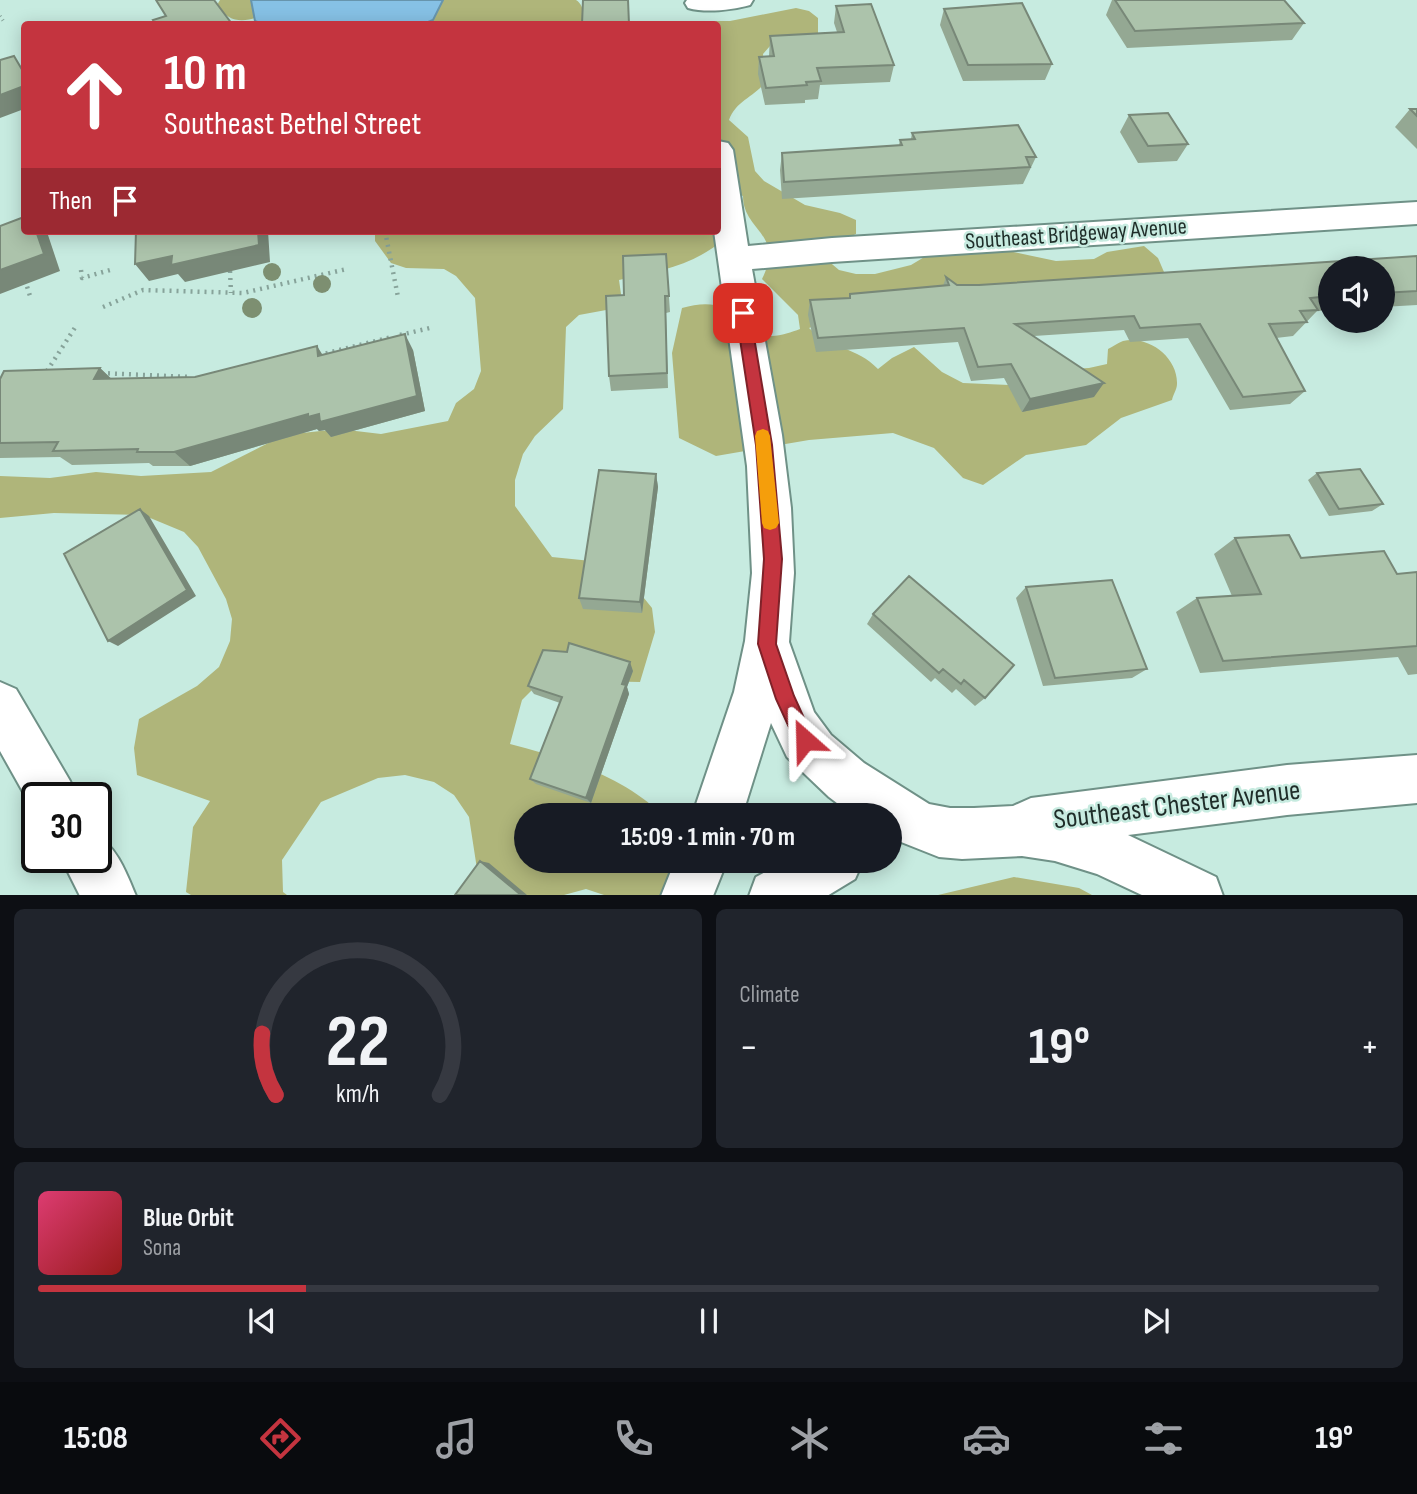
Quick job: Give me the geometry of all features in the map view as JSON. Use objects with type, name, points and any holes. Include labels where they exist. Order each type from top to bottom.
[{"type":"street","points":[[697,9],[741,0]]},
{"type":"street","points":[[721,168],[764,445],[773,559],[767,644],[753,706],[721,803]]},
{"type":"street","name":"Southeast Bridgeway Avenue","points":[[736,259],[832,250],[1417,213]]},
{"type":"street","points":[[767,644],[786,699],[805,740],[841,775],[914,837],[1032,831],[1061,838],[1147,870],[1197,895]]},
{"type":"street","points":[[0,705],[44,782]]},
{"type":"street","name":"Southeast Chester Avenue","points":[[914,837],[1090,817],[1287,790],[1417,779]]},
{"type":"street","points":[[97,873],[110,895]]},
{"type":"street","points":[[687,895],[696,873]]},
{"type":"street","points":[[775,895],[815,873]]},
{"type":"path","points":[[0,16],[4,22]]},
{"type":"path","points":[[386,235],[398,297]]},
{"type":"path","points":[[103,306],[143,290],[243,293],[347,269]]},
{"type":"path","points":[[81,270],[82,278],[110,270]]},
{"type":"path","points":[[230,271],[231,293]]},
{"type":"path","points":[[24,277],[30,296]]},
{"type":"path","points":[[47,371],[76,326]]},
{"type":"path","points":[[308,358],[430,328]]},
{"type":"path","points":[[368,343],[371,352]]},
{"type":"path","points":[[35,370],[58,372]]},
{"type":"path","points":[[94,373],[199,377]]},
{"type":"path","points":[[158,385],[162,376]]},
{"type":"green space","points":[[220,0],[287,0],[261,16],[242,20],[225,14],[217,5]]},
{"type":"green space","points":[[435,0],[576,0],[582,8],[583,18],[582,21],[392,21]]},
{"type":"green space","points":[[796,8],[809,11],[818,18],[818,33],[811,40],[770,46],[763,54],[766,81],[736,108],[729,120],[748,137],[755,171],[764,181],[805,205],[840,213],[856,220],[856,234],[828,247],[826,259],[839,270],[875,274],[911,265],[926,256],[999,249],[1056,261],[1094,259],[1107,252],[1144,246],[1158,258],[1164,272],[1155,281],[842,315],[809,328],[817,335],[861,356],[878,369],[914,347],[942,372],[963,383],[1009,385],[1021,372],[1089,368],[1107,364],[1108,349],[1123,341],[1142,341],[1160,350],[1172,365],[1177,384],[1172,400],[1121,418],[1086,445],[1026,455],[983,485],[963,478],[934,448],[893,433],[809,440],[716,456],[679,438],[672,353],[682,308],[707,304],[722,307],[737,314],[757,332],[771,336],[800,329],[798,315],[762,279],[769,252],[761,233],[749,217],[743,196],[721,188],[721,21]]},
{"type":"green space","points":[[721,211],[725,212],[726,237],[714,247],[676,266],[619,280],[621,294],[617,308],[579,315],[566,327],[563,409],[535,436],[523,454],[515,480],[515,506],[552,557],[601,562],[622,571],[652,608],[655,632],[640,682],[542,680],[522,700],[510,744],[591,770],[629,789],[649,803],[514,803],[514,873],[683,873],[678,895],[604,895],[586,889],[564,895],[501,895],[479,882],[469,817],[454,795],[434,782],[405,775],[378,778],[321,802],[282,860],[283,892],[287,895],[191,895],[186,892],[193,827],[210,801],[137,775],[134,748],[139,719],[197,686],[219,667],[230,641],[232,619],[226,599],[198,547],[184,532],[143,515],[54,513],[0,518],[0,476],[50,478],[96,472],[141,476],[211,472],[284,435],[339,429],[381,434],[448,421],[456,403],[474,389],[481,371],[475,298],[456,276],[444,269],[406,268],[391,263],[375,241],[375,235],[721,235]]},
{"type":"green space","points":[[1014,877],[1079,888],[1092,895],[938,895]]},
{"type":"water","points":[[251,0],[443,0],[430,21],[255,21]]},
{"type":"building","points":[[156,0],[214,0],[230,21],[153,20],[166,16]]},
{"type":"building","points":[[583,0],[628,0],[629,21],[582,21]]},
{"type":"building","points":[[1115,0],[1284,0],[1304,23],[1135,31]]},
{"type":"building","points":[[1022,3],[1052,64],[968,65],[944,9]]},
{"type":"building","points":[[871,4],[894,65],[817,68],[821,81],[806,82],[807,85],[766,88],[759,57],[774,56],[770,36],[844,32],[836,6]]},
{"type":"building","points":[[14,56],[21,68],[21,87],[0,95],[0,60]]},
{"type":"building","points":[[1168,113],[1188,144],[1148,146],[1129,115]]},
{"type":"building","points":[[1018,125],[1036,157],[1026,157],[1030,167],[784,182],[782,153],[902,145],[900,140],[915,139],[912,133]]},
{"type":"building","points":[[21,218],[21,235],[37,235],[44,254],[0,270],[0,226]]},
{"type":"building","points":[[136,235],[258,235],[259,245],[171,265],[172,256],[135,264]]},
{"type":"building","points":[[666,254],[669,296],[665,296],[667,373],[609,376],[606,296],[624,295],[623,256]]},
{"type":"building","points":[[1417,256],[1417,291],[1395,292],[1395,257]]},
{"type":"building","points":[[1318,263],[1318,297],[1310,298],[1318,310],[1300,311],[1307,322],[1269,324],[1305,391],[1243,397],[1200,324],[1140,328],[1134,316],[1015,324],[1104,383],[1030,399],[1011,364],[978,367],[964,328],[818,338],[810,300],[850,298],[850,294],[949,285],[946,277],[957,285]]},
{"type":"building","points":[[405,334],[417,396],[320,422],[319,414],[308,417],[308,414],[174,452],[137,452],[138,449],[53,451],[58,442],[0,443],[0,379],[4,371],[100,368],[94,379],[195,377],[317,346],[318,356]]},
{"type":"building","points":[[1360,469],[1383,504],[1339,509],[1317,473]]},
{"type":"building","points":[[599,470],[656,474],[640,602],[579,598]]},
{"type":"building","points":[[140,509],[187,590],[108,641],[64,554]]},
{"type":"building","points":[[1289,535],[1301,558],[1384,551],[1397,574],[1417,572],[1417,646],[1223,661],[1197,598],[1261,594],[1235,538]]},
{"type":"building","points":[[909,576],[1014,665],[985,698],[964,680],[961,684],[943,669],[939,673],[873,614]]},
{"type":"building","points":[[1112,580],[1147,669],[1055,678],[1026,587]]},
{"type":"building","points":[[569,643],[630,662],[622,684],[626,685],[586,798],[530,779],[562,697],[528,686],[543,650],[567,652]]},
{"type":"building","points":[[480,861],[521,895],[455,895]]},
{"type":"slow traffic","points":[[763,436],[770,523]]},
{"type":"route","points":[[743,313],[764,445],[773,559],[767,644],[786,699],[805,740]]}]
